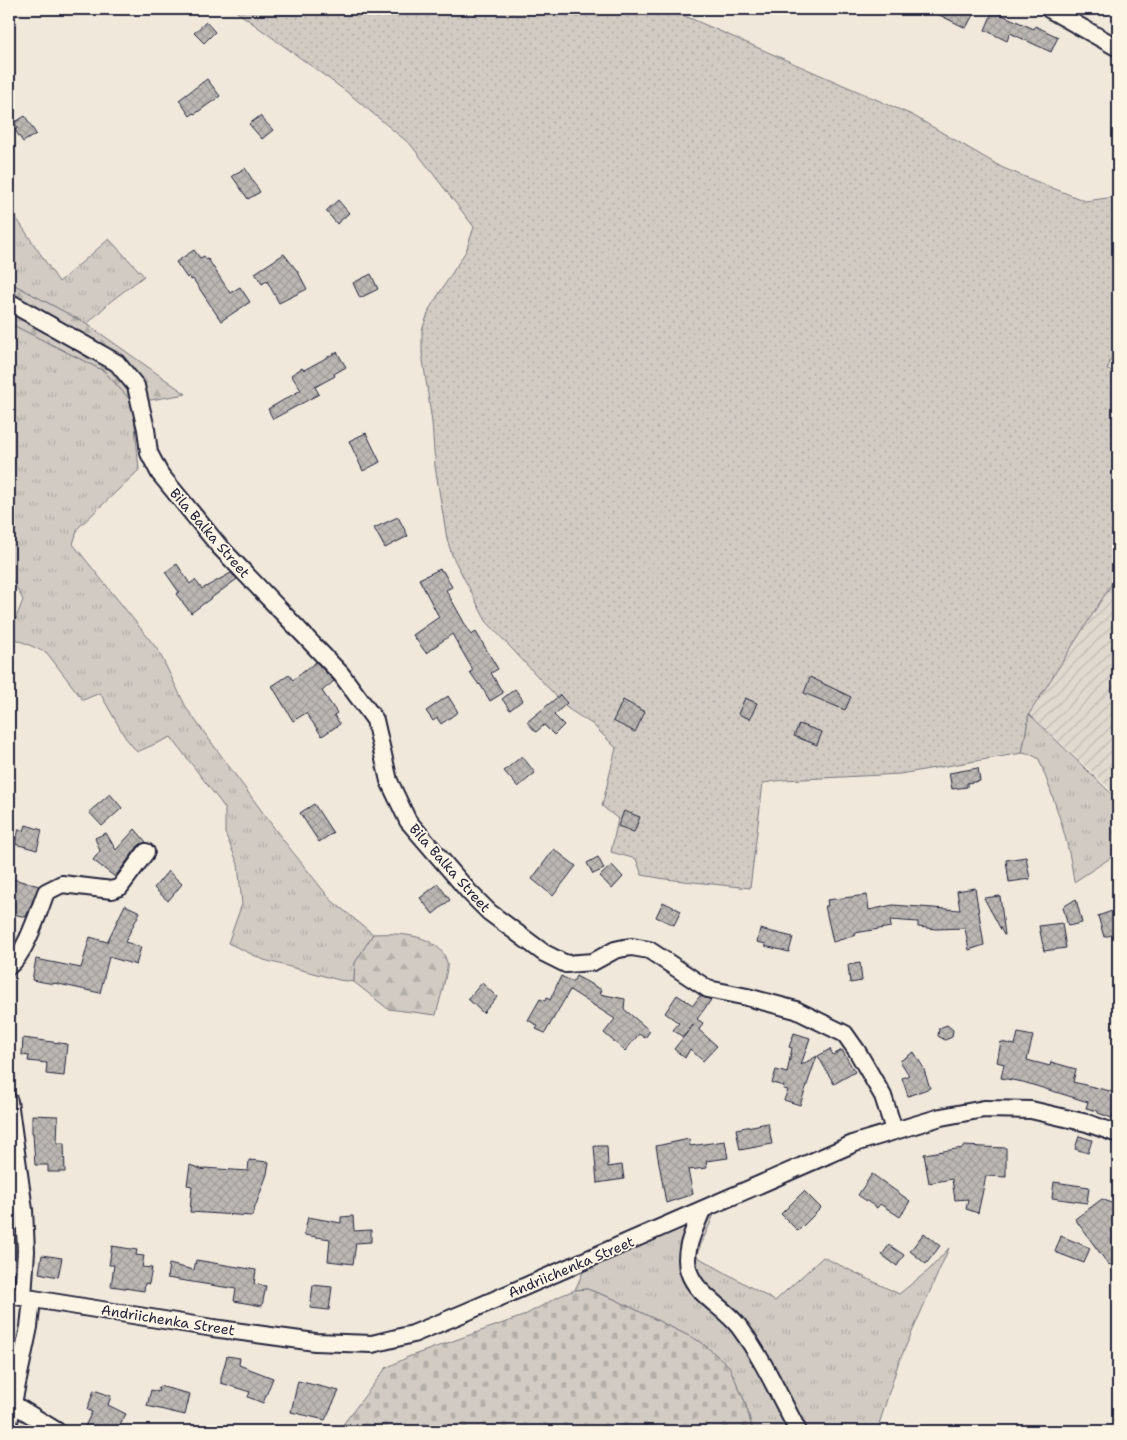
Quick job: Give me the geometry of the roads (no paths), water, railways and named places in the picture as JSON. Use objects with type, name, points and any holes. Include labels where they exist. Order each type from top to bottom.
[{"type":"street","points":[[1049,9],[1118,48]]},
{"type":"street","name":"Bila Balka Street","points":[[9,302],[117,363],[136,386],[146,429],[149,453],[160,474],[218,546],[341,674],[375,720],[389,781],[408,821],[488,912],[544,953],[566,964],[593,962],[615,950],[624,948],[632,947],[649,950],[708,989],[796,1010],[845,1034],[883,1096],[894,1130]]},
{"type":"street","points":[[9,966],[14,963],[30,935],[46,892],[62,884],[112,890],[120,887],[146,852]]},
{"type":"street","points":[[9,1101],[24,1210],[26,1251],[21,1297],[29,1328],[9,1422]]},
{"type":"street","name":"Andriichenka Street","points":[[21,1297],[213,1328],[315,1342],[372,1344],[413,1334],[464,1313],[855,1143],[940,1117],[984,1109],[1031,1110],[1087,1123],[1118,1134]]},
{"type":"street","points":[[702,1210],[686,1254],[689,1272],[698,1286],[740,1327],[766,1370],[798,1431]]},
{"type":"street","points":[[13,1404],[57,1431]]}]
